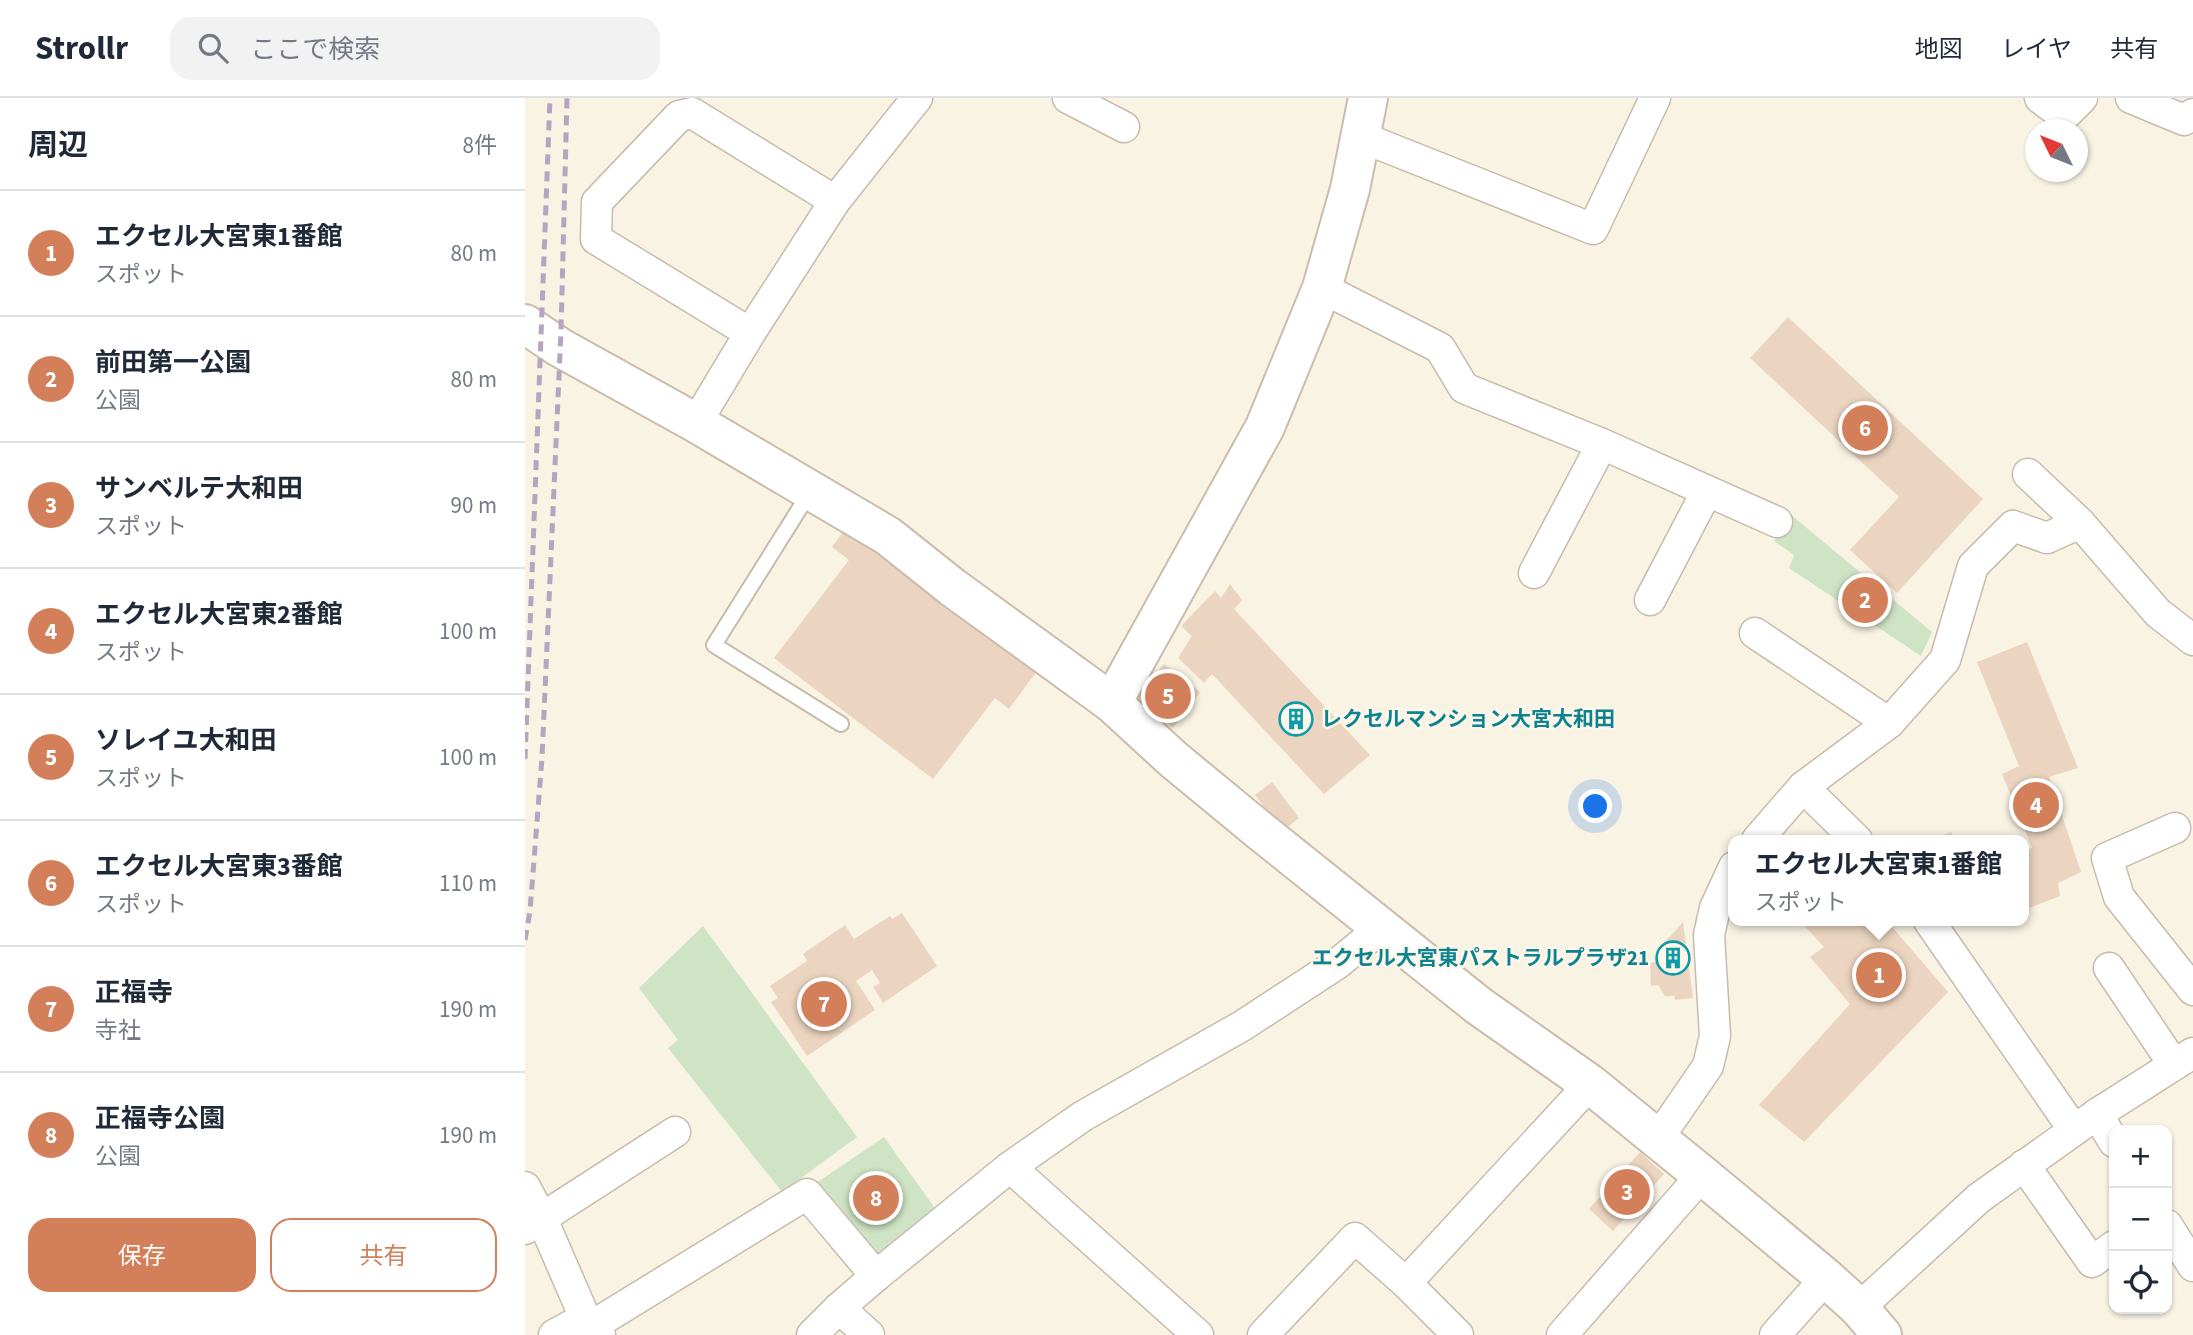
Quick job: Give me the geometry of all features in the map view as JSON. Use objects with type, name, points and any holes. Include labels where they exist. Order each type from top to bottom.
[{"type":"street","points":[[696,423],[835,201],[917,98]]},
{"type":"street","points":[[1069,98],[1123,127]]},
{"type":"street","points":[[1112,703],[1265,427],[1322,288],[1350,189],[1368,98]]},
{"type":"street","points":[[1360,136],[1593,229],[1655,98]]},
{"type":"street","points":[[2040,98],[2064,116],[2082,98]]},
{"type":"street","points":[[2131,98],[2184,120],[2193,114]]},
{"type":"street","points":[[750,333],[596,239],[597,202],[693,105],[835,201]]},
{"type":"street","points":[[1322,288],[1440,348],[1464,388],[1602,444],[1777,522]]},
{"type":"street","points":[[525,324],[559,347],[696,423],[888,536],[952,587],[1112,703],[1173,759],[1479,1006],[1590,1084],[1826,1278],[1870,1321],[1979,1198],[2085,1122],[2184,1059],[2109,968]]},
{"type":"street","points":[[1534,573],[1602,444]]},
{"type":"street","points":[[2028,474],[2080,523],[2158,613],[2193,640]]},
{"type":"street","points":[[1650,600],[1707,491]]},
{"type":"street","points":[[1761,835],[1803,788],[1889,723],[1945,660],[1973,566],[2013,526],[2047,538],[2080,523]]},
{"type":"street","points":[[1755,633],[1889,723]]},
{"type":"street","points":[[1803,788],[1852,835]]},
{"type":"street","points":[[2175,828],[2107,858],[2119,897],[2193,990]]},
{"type":"street","points":[[1657,1140],[1707,1066],[1715,1036],[1709,935],[1715,908],[1728,880]]},
{"type":"street","points":[[1933,926],[2085,1122],[2109,1139]]},
{"type":"street","points":[[812,1335],[876,1276],[1010,1167],[1083,1116],[1242,1026],[1337,964],[1381,928]]},
{"type":"street","points":[[1406,1283],[1590,1084]]},
{"type":"street","points":[[534,1224],[675,1132]]},
{"type":"street","points":[[2024,1165],[2092,1262],[2109,1250]]},
{"type":"street","points":[[1010,1167],[1185,1331]]},
{"type":"street","points":[[1562,1335],[1702,1175]]},
{"type":"street","points":[[525,1187],[534,1224],[593,1326]]},
{"type":"street","points":[[554,1335],[593,1326],[807,1194],[876,1276]]},
{"type":"street","points":[[2172,1233],[2193,1266]]},
{"type":"street","points":[[1263,1335],[1355,1238],[1406,1283],[1458,1335]]},
{"type":"street","points":[[1775,1335],[1826,1278]]},
{"type":"street","points":[[839,1308],[869,1335]]},
{"type":"lane","points":[[811,491],[714,645],[841,724]]},
{"type":"green space","points":[[1790,514],[1932,632],[1921,656],[1789,568],[1794,555],[1774,541]]},
{"type":"green space","points":[[703,926],[857,1137],[782,1192],[668,1048],[678,1040],[639,988]]},
{"type":"green space","points":[[884,1137],[937,1211],[879,1258],[815,1184]]},
{"type":"building","points":[[1788,317],[1983,499],[1897,593],[1850,550],[1899,497],[1750,358]]},
{"type":"building","points":[[846,528],[1036,672],[1009,709],[995,698],[933,779],[774,658],[849,560],[832,547]]},
{"type":"building","name":"レクセルマンション大宮大和田","points":[[1230,584],[1242,600],[1234,609],[1370,755],[1324,794],[1212,674],[1204,683],[1178,658],[1192,636],[1181,626],[1215,591],[1221,598]]},
{"type":"building","points":[[2027,642],[2078,768],[2049,777],[2081,872],[2058,883],[2060,896],[2029,908],[2029,849],[2032,848],[2029,835],[2002,774],[2019,766],[1977,662]]},
{"type":"building","points":[[1164,664],[1200,692],[1173,728],[1136,700]]},
{"type":"building","points":[[1272,782],[1299,818],[1288,827],[1264,807],[1255,795]]},
{"type":"building","points":[[902,913],[937,966],[883,1003],[873,987],[880,983],[872,970],[856,981],[875,1010],[807,1056],[771,1002],[778,998],[770,986],[807,961],[803,954],[845,925],[854,939],[890,916],[892,919]]},
{"type":"building","name":"エクセル大宮東パストラルプラザ21","points":[[1683,922],[1693,998],[1675,1000],[1674,996],[1665,996],[1658,985],[1651,986],[1650,963],[1659,961],[1659,954],[1668,952],[1666,941]]},
{"type":"building","points":[[1805,926],[1891,926],[1948,992],[1804,1142],[1759,1105],[1850,1004],[1810,957],[1824,947]]},
{"type":"building","points":[[1640,1152],[1664,1174],[1613,1231],[1589,1209]]},
{"type":"railway","points":[[525,759],[550,98]]},
{"type":"railway","points":[[525,940],[530,911],[542,758],[561,331],[567,98]]},
{"type":"place","name":"エクセル大宮東3番館","points":[[1865,428]]},
{"type":"place","name":"前田第一公園","points":[[1865,600]]},
{"type":"place","name":"ソレイユ大和田","points":[[1168,696]]},
{"type":"place","name":"レクセルマンション大宮大和田","points":[[1296,719]]},
{"type":"place","name":"エクセル大宮東2番館","points":[[2036,805]]},
{"type":"place","name":"エクセル大宮東パストラルプラザ21","points":[[1673,958]]},
{"type":"place","name":"エクセル大宮東1番館","points":[[1879,975]]},
{"type":"place","name":"正福寺","points":[[824,1004]]},
{"type":"place","name":"サンベルテ大和田","points":[[1627,1192]]},
{"type":"place","name":"正福寺公園","points":[[876,1198]]}]
